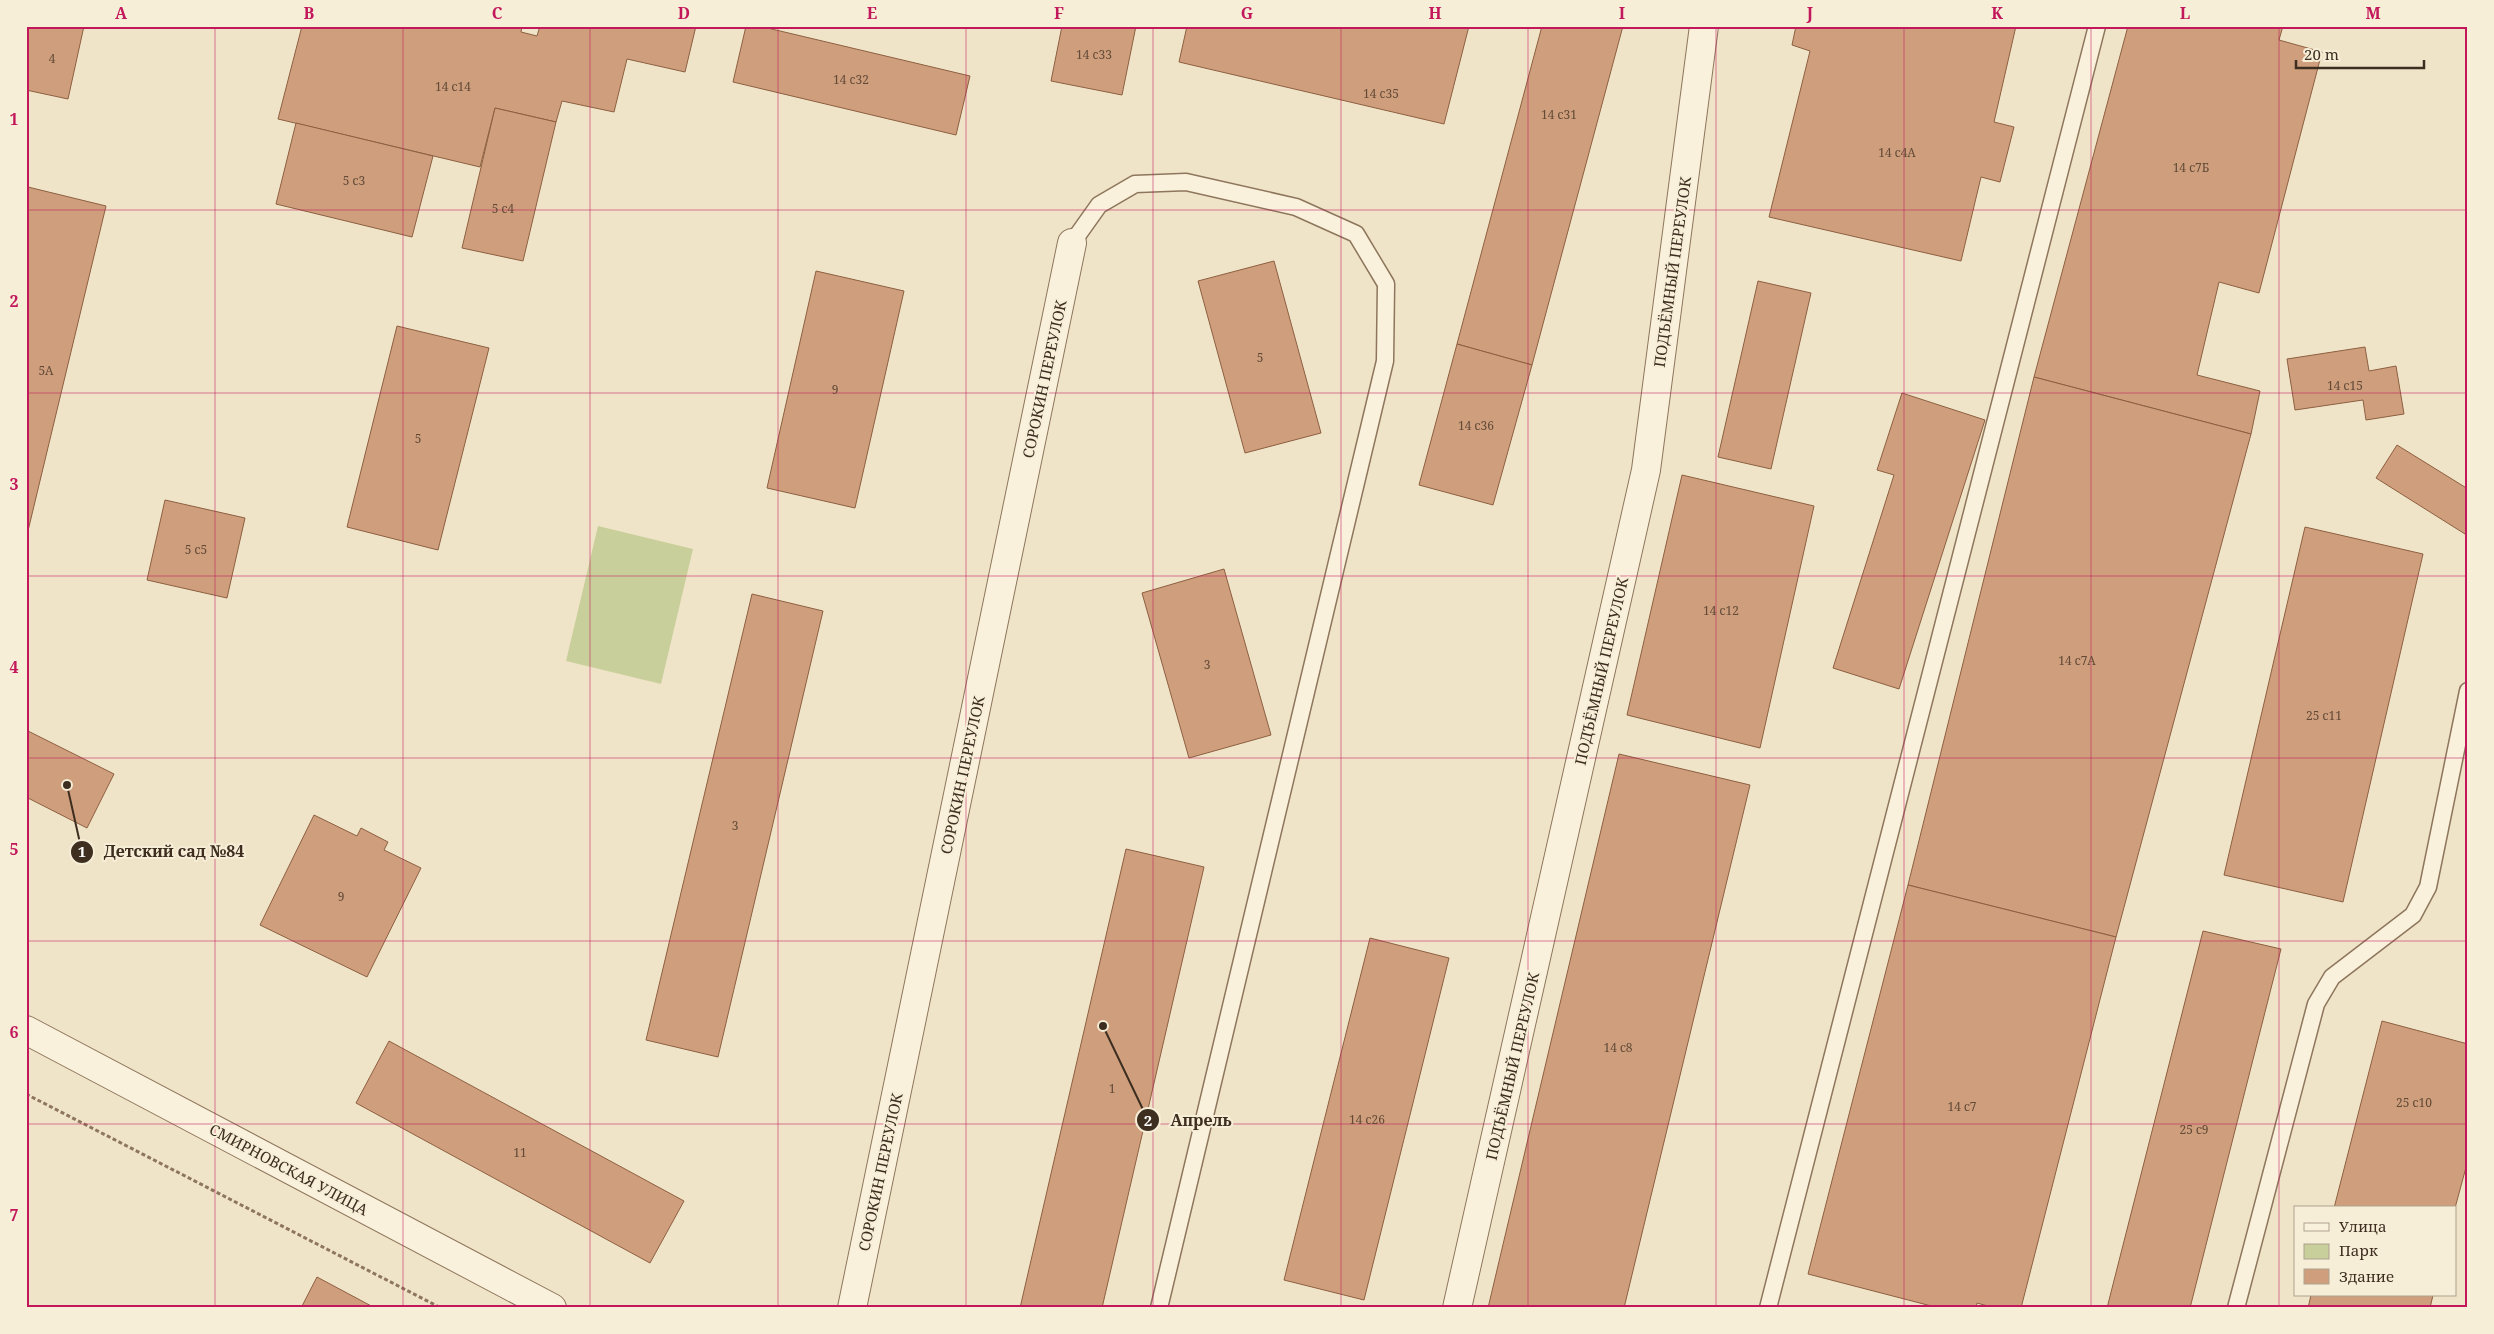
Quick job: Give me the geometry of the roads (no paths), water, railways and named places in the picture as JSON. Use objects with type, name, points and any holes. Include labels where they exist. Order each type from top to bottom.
[{"type":"street","name":"ПОДЪЁМНЫЙ ПЕРЕУЛОК","points":[[1457,1308],[1646,470],[1704,26]]},
{"type":"street","name":"СОРОКИН ПЕРЕУЛОК","points":[[852,1308],[1072,243]]},
{"type":"street","name":"СМИРНОВСКАЯ УЛИЦА","points":[[26,1030],[552,1308]]},
{"type":"lane","points":[[1768,1308],[2096,26]]},
{"type":"lane","points":[[1072,243],[1098,205],[1135,184],[1186,182],[1296,207],[1356,234],[1386,284],[1385,361],[1159,1308]]},
{"type":"lane","points":[[2236,1308],[2316,1004],[2332,977],[2413,914],[2428,887],[2468,691]]},
{"type":"lane","points":[[2456,750],[2468,762]]},
{"type":"place","name":"Детский сад №84","points":[[67,785]]},
{"type":"place","name":"Апрель","points":[[1103,1026]]}]
